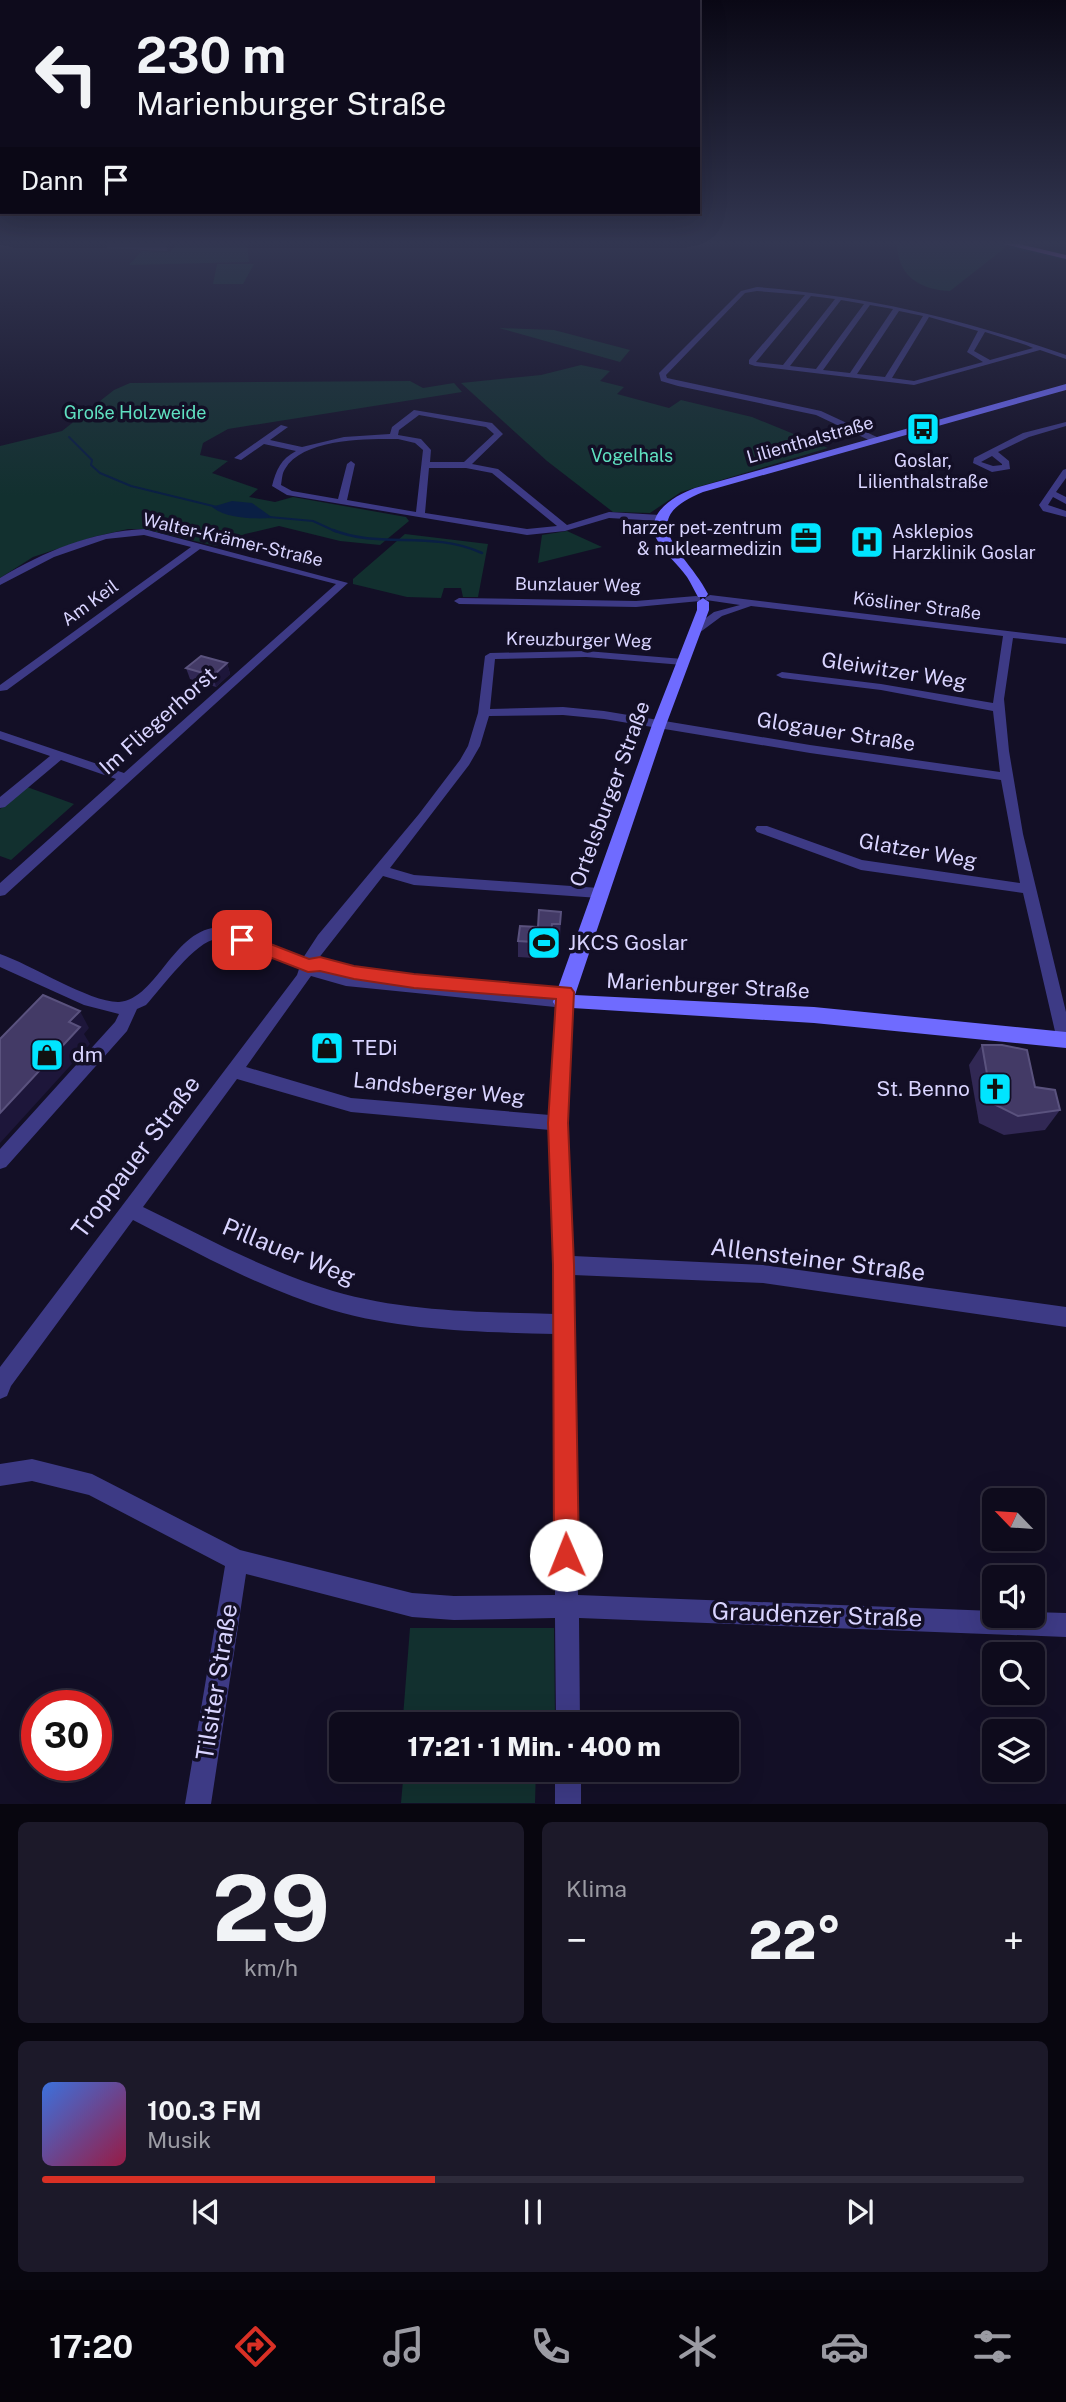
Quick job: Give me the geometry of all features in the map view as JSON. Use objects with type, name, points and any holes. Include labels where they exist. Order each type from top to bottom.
[{"type":"street","points":[[708,327],[662,375],[664,379],[818,413],[876,440]]},
{"type":"street","points":[[781,327],[752,362],[784,369],[914,383],[1040,348]]},
{"type":"street","points":[[784,369],[816,327]]},
{"type":"street","points":[[818,372],[850,327]]},
{"type":"street","points":[[852,376],[885,327]]},
{"type":"street","points":[[887,380],[920,327]]},
{"type":"street","points":[[978,327],[1066,357]]},
{"type":"street","points":[[986,329],[979,333],[970,352],[989,362]]},
{"type":"street","name":"Lilienthalstraße","points":[[660,518],[673,502],[699,490],[1066,387]]},
{"type":"street","points":[[394,437],[395,429],[417,412],[489,425],[499,434],[466,465]]},
{"type":"street","points":[[993,452],[1026,435],[1064,426]]},
{"type":"street","points":[[238,458],[284,427]]},
{"type":"street","points":[[420,516],[427,450],[414,439],[349,439],[302,450],[289,459],[276,480],[276,486],[285,492],[420,516],[517,532],[565,528],[609,515],[660,518],[662,538],[694,578],[702,598]]},
{"type":"street","points":[[262,441],[302,450]]},
{"type":"street","points":[[342,502],[351,464]]},
{"type":"street","points":[[426,465],[466,465],[495,471],[565,528]]},
{"type":"street","points":[[1066,472],[1042,505],[1053,512],[1066,514]]},
{"type":"street","points":[[1052,493],[1066,500]]},
{"type":"street","name":"Walter-Krämer-Straße","points":[[0,582],[39,558],[111,535],[144,533],[344,583]]},
{"type":"street","name":"Am Keil","points":[[3,688],[198,546]]},
{"type":"street","name":"Im Fliegerhorst","points":[[0,891],[344,583]]},
{"type":"street","name":"Bunzlauer Weg","points":[[459,601],[636,604],[702,598]]},
{"type":"street","name":"Kösliner Straße","points":[[702,598],[1066,641]]},
{"type":"street","name":"Ortelsburger Straße","points":[[564,997],[659,725],[703,610],[702,598]]},
{"type":"street","name":"Kösliner Straße","points":[[695,631],[729,610],[764,604]]},
{"type":"street","points":[[1008,634],[999,708],[1008,777],[1029,889],[1065,1034]]},
{"type":"street","name":"Kreuzburger Weg","points":[[484,713],[490,656],[531,652],[625,656],[683,662]]},
{"type":"street","name":"Gleiwitzer Weg","points":[[782,675],[881,687],[999,708]]},
{"type":"street","name":"Glogauer Straße","points":[[484,713],[563,711],[1008,777]]},
{"type":"street","name":"Troppauer Straße","points":[[1,1384],[303,978],[323,939],[459,771],[474,746],[484,713]]},
{"type":"street","points":[[0,734],[125,778]]},
{"type":"street","points":[[0,804],[59,755]]},
{"type":"street","name":"Glatzer Weg","points":[[762,829],[862,865],[1029,889]]},
{"type":"street","points":[[380,870],[414,880],[599,893]]},
{"type":"street","name":"Marienburger Straße","points":[[130,1006],[141,1001],[193,944],[212,933],[229,934],[308,966],[318,974],[346,981],[1065,1034]]},
{"type":"street","points":[[0,960],[96,1003],[118,1008],[130,1006]]},
{"type":"street","points":[[564,997],[558,1123],[564,1265],[568,1712]]},
{"type":"street","points":[[0,1161],[121,1026],[130,1006]]},
{"type":"street","name":"Landsberger Weg","points":[[235,1071],[351,1105],[558,1123]]},
{"type":"street","name":"Pillauer Weg","points":[[129,1209],[282,1282],[333,1300],[418,1319],[563,1324]]},
{"type":"street","name":"Allensteiner Straße","points":[[564,1265],[763,1274],[1066,1317]]},
{"type":"street","name":"Graudenzer Straße","points":[[0,1475],[32,1470],[92,1485],[237,1560],[412,1605],[454,1608],[567,1606],[1066,1625]]},
{"type":"street","name":"Tilsiter Straße","points":[[198,1804],[237,1560]]},
{"type":"street","points":[[568,1782],[568,1804]]},
{"type":"green space","points":[[499,328],[554,330],[630,350],[620,362]]},
{"type":"green space","name":"Vogelhals","points":[[581,365],[610,371],[600,381],[624,387],[617,394],[669,408],[681,400],[752,417],[828,448],[681,492],[650,513],[613,512],[547,461],[461,383],[541,375]]},
{"type":"green space","name":"Große Holzweide","points":[[410,381],[423,388],[454,383],[462,392],[228,429],[203,443],[200,455],[228,461],[212,473],[258,489],[249,497],[275,502],[293,497],[406,517],[409,521],[380,545],[340,541],[279,526],[245,534],[216,546],[144,529],[128,529],[93,537],[33,557],[0,578],[0,446],[62,431],[114,390],[130,383]]},
{"type":"green space","points":[[567,531],[602,547],[538,563],[542,535]]},
{"type":"green space","points":[[405,534],[488,544],[478,597],[463,597],[461,588],[444,588],[441,598],[407,597],[353,584],[353,579]]},
{"type":"green space","points":[[27,787],[74,804],[11,860],[0,856],[0,809]]},
{"type":"green space","points":[[410,1628],[554,1628],[555,1712],[403,1712]]},
{"type":"green space","points":[[403,1782],[536,1782],[535,1803],[401,1803]]},
{"type":"water","points":[[232,501],[252,503],[273,518],[233,516],[212,507]]},
{"type":"building","points":[[201,656],[227,663],[213,676],[186,668]]},
{"type":"building","points":[[539,910],[561,912],[560,924],[552,924],[550,943],[518,941],[520,926],[538,927]]},
{"type":"building","points":[[43,995],[80,1011],[69,1022],[80,1027],[0,1113],[0,1039]]},
{"type":"building","points":[[982,1045],[1002,1045],[1027,1050],[1035,1087],[1055,1090],[1060,1110],[1018,1116],[992,1103]]},
{"type":"waterway","points":[[69,437],[92,460],[91,465],[100,473],[131,486],[217,507]]},
{"type":"waterway","points":[[269,517],[313,521],[337,532]]},
{"type":"waterway","points":[[333,530],[369,538],[444,542],[482,553]]},
{"type":"place","name":"Goslar, Lilienthalstraße","points":[[923,429]]},
{"type":"place","name":"harzer pet-zentrum & nuklearmedizin","points":[[806,538]]},
{"type":"place","name":"Asklepios Harzklinik Goslar","points":[[867,542]]},
{"type":"place","name":"JKCS Goslar","points":[[544,943]]},
{"type":"place","name":"TEDi","points":[[327,1048]]},
{"type":"place","name":"dm","points":[[47,1055]]},
{"type":"place","name":"St. Benno","points":[[995,1089]]},
{"type":"route","points":[[242,940],[308,966],[320,964],[394,979],[565,992],[558,1123],[564,1265],[566,1555]]}]
